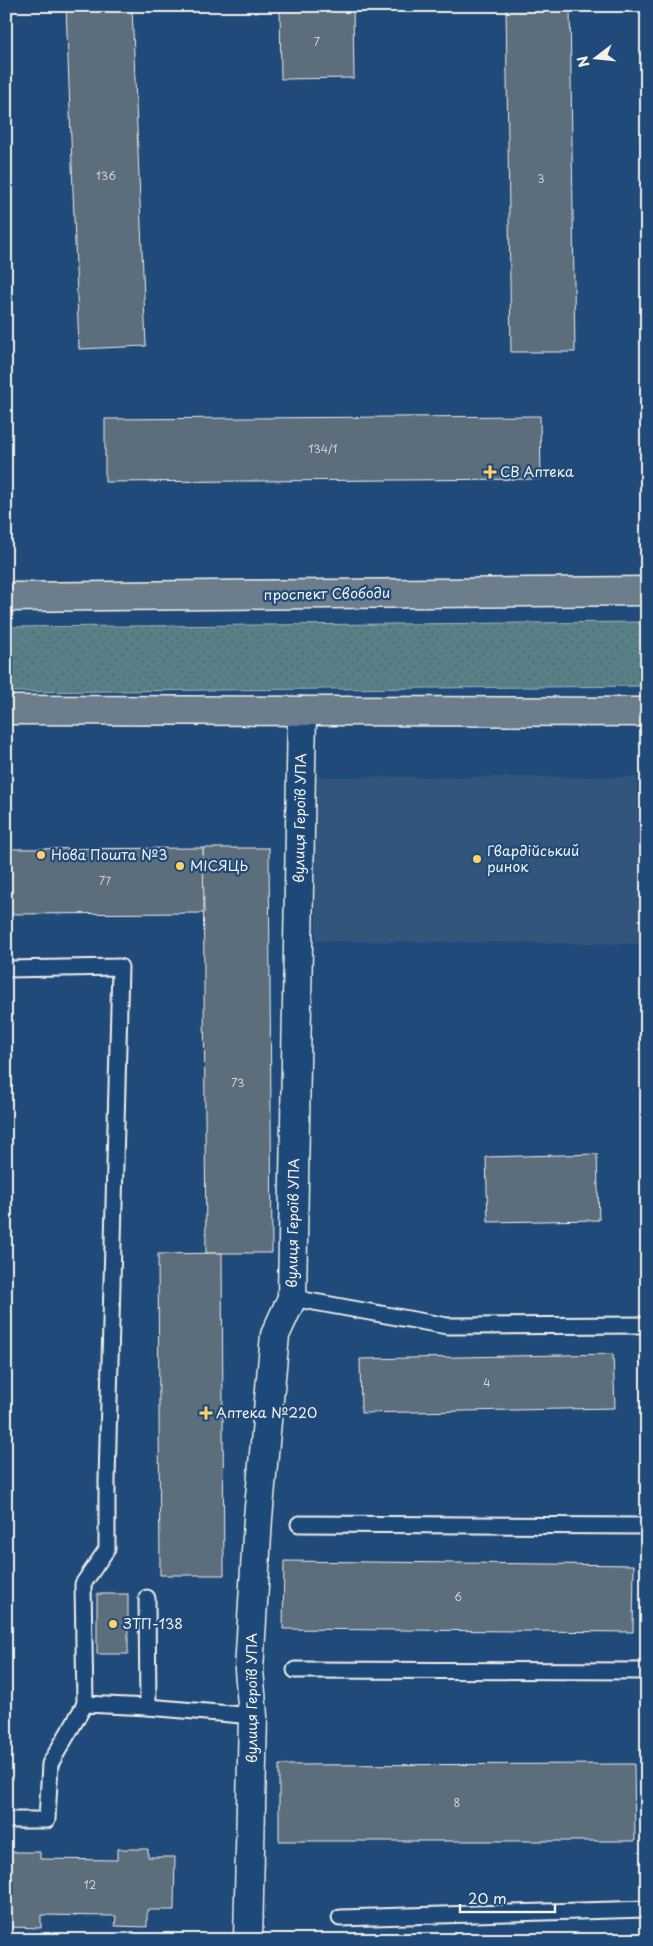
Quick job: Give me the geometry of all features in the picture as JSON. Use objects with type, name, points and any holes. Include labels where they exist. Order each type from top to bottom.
[{"type":"highway","name":"проспект Свободи","points":[[6,597],[647,590]]},
{"type":"highway","points":[[6,710],[647,712]]},
{"type":"street","name":"вулиця Героїв УПА","points":[[248,1940],[253,1716],[249,1670],[259,1499],[275,1335],[292,1298],[302,711]]},
{"type":"lane","points":[[6,969],[120,966],[107,1480],[107,1549],[83,1584],[85,1704],[50,1764],[47,1820],[6,1820]]},
{"type":"lane","points":[[292,1298],[447,1326],[647,1325]]},
{"type":"lane","points":[[299,1524],[647,1526]]},
{"type":"lane","points":[[147,1598],[148,1706]]},
{"type":"lane","points":[[296,1670],[647,1670]]},
{"type":"lane","points":[[85,1704],[148,1706],[253,1716]]},
{"type":"lane","points":[[340,1918],[647,1909]]},
{"type":"shaded area","name":"Гвардійський ринок","points":[[313,777],[637,777],[641,944],[316,941]]},
{"type":"shaded area","points":[[6,1242],[11,1242],[10,1750],[6,1750]]},
{"type":"green space","points":[[647,622],[647,686],[6,692],[6,627]]},
{"type":"building","points":[[66,6],[132,6],[146,346],[79,349]]},
{"type":"building","points":[[280,6],[353,6],[354,78],[281,79]]},
{"type":"building","points":[[506,6],[570,6],[575,352],[511,352]]},
{"type":"building","points":[[540,416],[541,479],[105,482],[105,419]]},
{"type":"building","points":[[203,848],[269,848],[272,1253],[206,1253]]},
{"type":"building","points":[[203,848],[204,913],[6,914],[6,849]]},
{"type":"building","points":[[597,1154],[599,1220],[488,1222],[486,1157]]},
{"type":"building","points":[[222,1253],[224,1575],[160,1575],[158,1254]]},
{"type":"building","points":[[613,1354],[615,1408],[361,1413],[360,1359]]},
{"type":"building","points":[[284,1561],[634,1565],[633,1632],[283,1629]]},
{"type":"building","name":"ЗТП-138","points":[[97,1594],[128,1594],[128,1654],[97,1654]]},
{"type":"building","points":[[634,1764],[635,1841],[279,1841],[279,1765]]},
{"type":"building","points":[[117,1849],[148,1849],[148,1857],[175,1857],[174,1910],[147,1910],[147,1927],[115,1926],[116,1916],[41,1915],[41,1928],[10,1927],[10,1913],[6,1913],[6,1852],[40,1852],[40,1859],[117,1860]]},
{"type":"place","name":"СВ Аптека","points":[[490,472]]},
{"type":"place","name":"Нова Пошта №3","points":[[41,855]]},
{"type":"place","name":"Гвардійський ринок","points":[[477,859]]},
{"type":"place","name":"МІСЯЦЬ","points":[[180,866]]},
{"type":"place","name":"Аптека №220","points":[[206,1413]]},
{"type":"place","name":"ЗТП-138","points":[[113,1624]]}]
